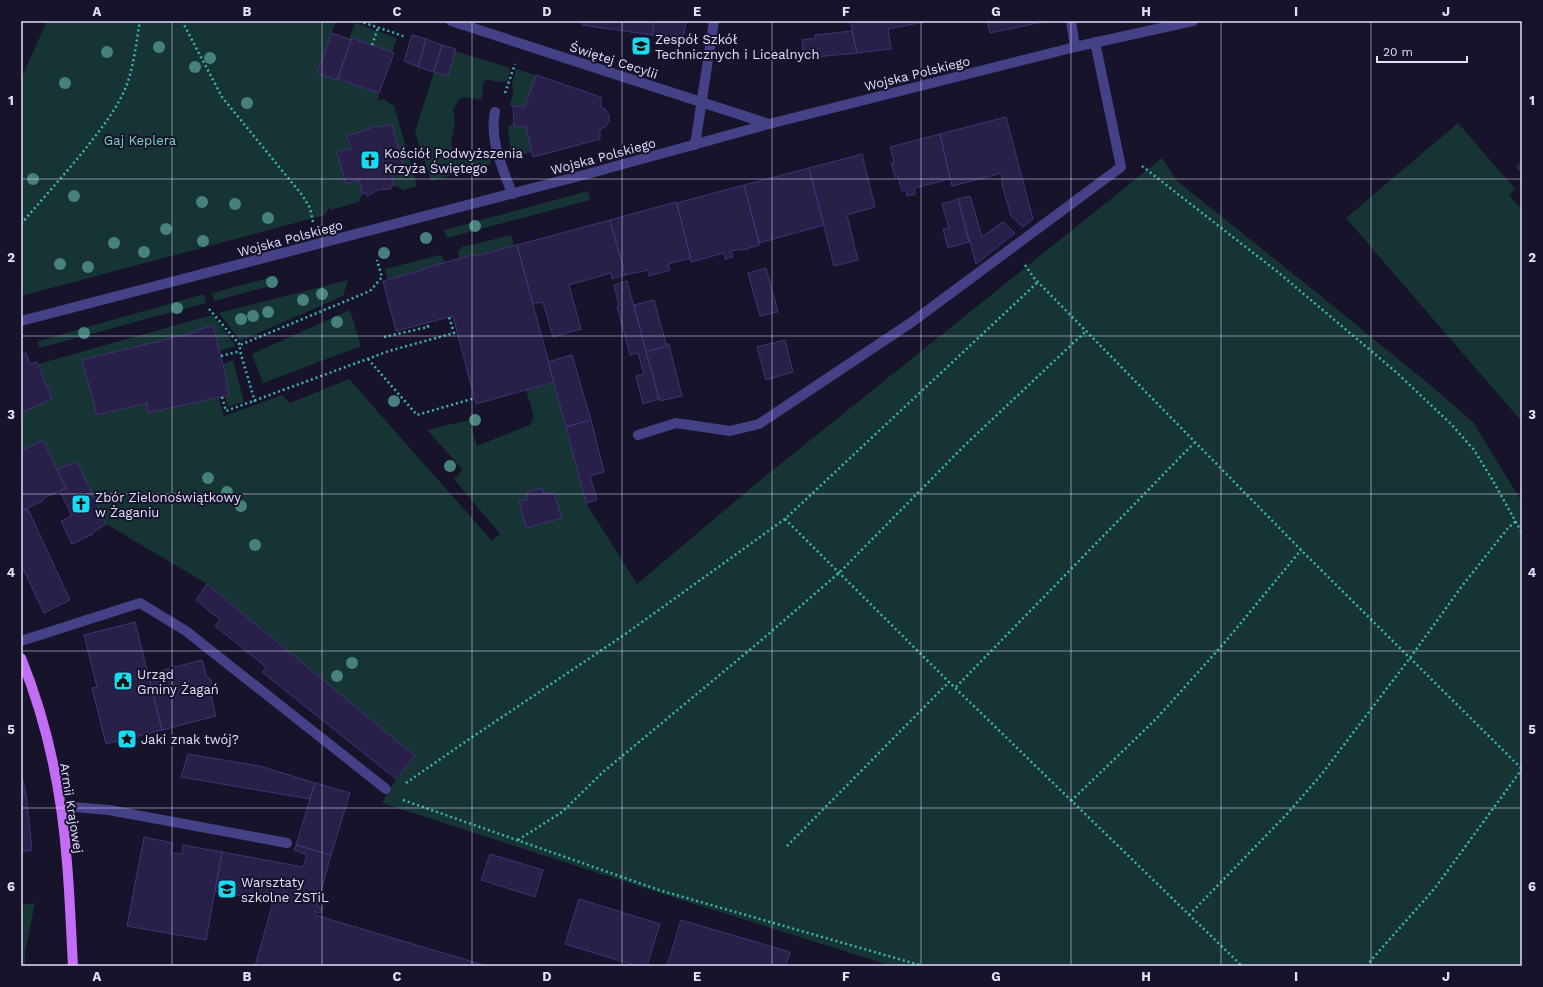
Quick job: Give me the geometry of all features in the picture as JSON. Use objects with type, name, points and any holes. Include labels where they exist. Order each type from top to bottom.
[{"type":"main road","name":"Armii Krajowej","points":[[21,658],[38,707],[56,776],[67,862],[73,966]]},
{"type":"street","name":"Świętej Cecylii","points":[[451,21],[770,124]]},
{"type":"street","points":[[695,145],[714,21]]},
{"type":"street","points":[[1071,21],[1075,47]]},
{"type":"street","name":"Wojska Polskiego","points":[[21,321],[512,194],[770,124],[1095,42],[1193,21]]},
{"type":"street","points":[[638,435],[676,423],[730,431],[759,424],[912,322],[1121,167],[1095,42]]},
{"type":"street","points":[[495,112],[493,128],[495,140],[503,170],[512,194]]},
{"type":"street","points":[[21,641],[140,604],[186,631],[386,789]]},
{"type":"street","points":[[61,806],[109,810],[287,843]]},
{"type":"path","points":[[21,224],[78,158],[118,104],[127,85],[140,21]]},
{"type":"path","points":[[182,21],[222,97],[302,195],[310,208],[313,222]]},
{"type":"path","points":[[359,21],[406,37]]},
{"type":"path","points":[[372,45],[378,28]]},
{"type":"path","points":[[495,112],[508,85],[516,62]]},
{"type":"path","points":[[1121,167],[1138,163],[1279,273],[1396,372],[1451,424],[1474,450],[1522,533]]},
{"type":"path","points":[[1013,248],[1038,282],[1194,443],[1522,769],[1435,888],[1366,966]]},
{"type":"path","points":[[240,345],[370,291],[382,277],[377,260]]},
{"type":"path","points":[[386,789],[403,785],[464,742],[624,635],[785,519],[1038,282]]},
{"type":"path","points":[[209,309],[240,345],[240,351],[254,402]]},
{"type":"path","points":[[222,397],[226,411],[368,359],[409,345],[454,333],[449,317]]},
{"type":"path","points":[[384,337],[428,327],[427,323]]},
{"type":"path","points":[[518,840],[562,812],[603,772],[758,643],[840,572],[964,446],[1086,331]]},
{"type":"path","points":[[221,356],[240,351]]},
{"type":"path","points":[[368,359],[417,415],[475,398]]},
{"type":"path","points":[[956,687],[1194,443]]},
{"type":"path","points":[[785,519],[949,682],[956,687],[1242,966]]},
{"type":"path","points":[[1189,915],[1287,814],[1321,775],[1410,658],[1462,586],[1508,528],[1516,521]]},
{"type":"path","points":[[1072,801],[1157,718],[1226,641],[1301,550]]},
{"type":"path","points":[[787,846],[949,682]]},
{"type":"path","points":[[386,789],[397,798],[659,890],[923,966]]},
{"type":"green space","name":"Gaj Keplera","points":[[47,21],[336,21],[317,73],[379,93],[378,101],[384,99],[394,106],[417,186],[403,190],[394,185],[395,183],[393,182],[391,171],[403,169],[405,166],[403,165],[397,138],[395,137],[392,124],[379,127],[377,126],[350,135],[348,134],[346,137],[351,149],[338,151],[336,154],[338,155],[345,183],[348,184],[359,180],[362,190],[361,192],[363,193],[359,202],[331,210],[329,207],[325,215],[21,296],[21,79]]},
{"type":"green space","points":[[355,23],[397,38],[392,52],[352,38],[351,40],[349,39]]},
{"type":"green space","points":[[455,51],[510,68],[507,81],[497,82],[487,79],[483,86],[481,100],[463,97],[459,99],[453,110],[455,121],[451,143],[452,149],[457,154],[482,151],[488,157],[491,164],[431,181],[415,132],[434,72],[448,76]]},
{"type":"green space","points":[[516,69],[536,75],[525,106],[510,106],[513,92],[512,85]]},
{"type":"green space","points":[[513,123],[514,126],[526,127],[532,152],[511,158],[508,127]]},
{"type":"green space","points":[[1458,123],[1515,189],[1509,195],[1522,210],[1522,422],[1346,218]]},
{"type":"green space","points":[[1162,158],[1177,181],[1311,288],[1435,389],[1473,422],[1522,502],[1522,966],[892,966],[672,897],[382,803],[396,779],[414,756],[207,584],[106,524],[77,462],[57,469],[21,451],[21,419],[23,418],[21,413],[52,399],[38,364],[212,315],[236,346],[220,351],[213,326],[196,330],[196,332],[83,360],[97,415],[147,403],[148,412],[219,398],[224,416],[282,395],[290,403],[349,379],[492,541],[500,534],[454,479],[463,470],[427,430],[469,420],[477,446],[532,424],[531,421],[534,417],[526,390],[554,382],[586,503],[637,584],[758,482]]},
{"type":"green space","points":[[588,191],[590,200],[447,238],[444,230]]},
{"type":"green space","points":[[511,235],[514,246],[476,256],[475,254],[459,258],[458,251],[462,247]]},
{"type":"green space","points":[[440,255],[445,262],[388,280],[385,269]]},
{"type":"green space","points":[[276,276],[278,284],[214,301],[212,293]]},
{"type":"green space","points":[[348,280],[343,296],[240,341],[219,313]]},
{"type":"green space","points":[[204,294],[206,303],[39,348],[38,341]]},
{"type":"green space","points":[[350,310],[361,346],[263,383],[252,354]]},
{"type":"green space","points":[[233,360],[244,402],[228,407],[225,396],[229,395],[223,364]]},
{"type":"green space","points":[[35,903],[25,952],[25,966],[21,966],[21,905]]},
{"type":"building","points":[[583,21],[654,21],[652,35],[582,25]]},
{"type":"building","points":[[654,21],[686,21],[683,39],[652,35]]},
{"type":"building","points":[[850,21],[929,21],[888,29],[891,49],[857,53]]},
{"type":"building","points":[[987,21],[1047,21],[990,33]]},
{"type":"building","points":[[852,31],[857,53],[804,58],[802,40],[816,38],[815,35]]},
{"type":"building","points":[[332,33],[351,40],[337,80],[317,73]]},
{"type":"building","points":[[412,35],[426,39],[418,67],[404,61]]},
{"type":"building","points":[[352,38],[394,53],[379,93],[338,79]]},
{"type":"building","points":[[426,39],[442,45],[434,72],[418,67]]},
{"type":"building","points":[[442,45],[456,49],[448,76],[434,72]]},
{"type":"building","points":[[536,75],[601,97],[601,107],[605,109],[609,115],[609,121],[605,127],[600,129],[600,139],[533,157],[526,127],[514,126],[513,106],[525,106]]},
{"type":"building","points":[[1006,117],[1033,219],[1023,227],[1011,216],[1002,185],[1002,173],[952,186],[940,134]]},
{"type":"building","name":"Kościół Podwyższenia Krzyża Świętego","points":[[392,124],[395,137],[397,138],[403,165],[405,166],[403,169],[391,171],[393,182],[395,183],[394,186],[390,185],[391,189],[378,190],[367,196],[366,192],[364,194],[361,192],[362,190],[359,180],[348,184],[345,182],[338,155],[336,154],[338,151],[351,149],[348,138],[346,137],[348,134],[350,135],[377,126],[379,127]]},
{"type":"building","points":[[940,134],[950,179],[914,188],[915,194],[907,196],[906,190],[902,191],[898,176],[895,177],[891,163],[894,162],[890,147]]},
{"type":"building","points":[[862,154],[875,207],[847,215],[858,260],[834,266],[809,168]]},
{"type":"building","points":[[1522,163],[1522,173],[1517,167]]},
{"type":"building","points":[[809,168],[824,225],[759,243],[744,185]]},
{"type":"building","points":[[744,185],[760,245],[742,250],[731,251],[733,257],[725,259],[724,253],[691,262],[677,203]]},
{"type":"building","points":[[970,196],[982,237],[1003,222],[1015,233],[976,264],[958,199]]},
{"type":"building","points":[[958,199],[969,242],[948,248],[943,229],[949,228],[942,204]]},
{"type":"building","points":[[676,202],[691,258],[668,264],[670,270],[649,276],[648,270],[625,275],[610,220]]},
{"type":"building","points":[[610,220],[625,275],[612,279],[611,273],[569,285],[581,329],[553,337],[543,302],[533,304],[517,245]]},
{"type":"building","points":[[517,245],[554,382],[476,404],[453,316],[396,331],[383,281],[475,254],[476,256]]},
{"type":"building","points":[[766,268],[778,312],[760,316],[748,273]]},
{"type":"building","points":[[627,281],[659,399],[643,404],[636,376],[644,374],[638,353],[630,355],[617,306],[619,306],[614,285]]},
{"type":"building","points":[[654,300],[666,344],[669,345],[646,352],[634,305]]},
{"type":"building","points":[[213,326],[227,381],[229,395],[148,413],[147,403],[97,415],[82,360],[196,332],[196,330]]},
{"type":"building","points":[[785,340],[793,372],[766,380],[757,347]]},
{"type":"building","points":[[669,345],[682,396],[660,401],[646,352]]},
{"type":"building","points":[[26,353],[30,364],[37,362],[52,399],[21,413],[21,355]]},
{"type":"building","points":[[572,355],[591,420],[566,427],[548,362]]},
{"type":"building","points":[[591,420],[604,472],[590,476],[597,500],[586,503],[566,427]]},
{"type":"building","points":[[43,440],[66,488],[21,511],[21,451]]},
{"type":"building","name":"Zbór Zielonoświątkowy w Żaganiu","points":[[77,462],[106,524],[92,533],[93,534],[72,544],[61,521],[72,516],[60,491],[66,488],[57,469]]},
{"type":"building","points":[[542,488],[544,494],[554,492],[562,518],[526,528],[519,501],[528,499],[527,492]]},
{"type":"building","points":[[28,509],[70,600],[44,613],[21,564],[21,511]]},
{"type":"building","points":[[207,584],[415,756],[396,779],[262,672],[266,667],[215,626],[220,620],[196,600]]},
{"type":"building","name":"Urząd Gminy Żagań","points":[[135,622],[162,730],[106,744],[92,688],[97,687],[84,635]]},
{"type":"building","points":[[202,660],[206,675],[212,681],[209,688],[216,716],[162,730],[148,674]]},
{"type":"building","points":[[188,754],[260,766],[315,783],[310,799],[181,777]]},
{"type":"building","points":[[21,774],[26,793],[21,794]]},
{"type":"building","points":[[315,783],[350,793],[331,855],[296,845]]},
{"type":"building","points":[[26,793],[32,850],[21,852],[21,794]]},
{"type":"building","points":[[144,837],[173,843],[171,853],[182,854],[183,845],[222,852],[206,940],[127,926]]},
{"type":"building","points":[[296,845],[331,855],[317,906],[322,908],[321,913],[315,912],[315,915],[487,966],[255,966],[273,902],[215,891],[222,852],[303,867],[307,855],[294,850]]},
{"type":"building","points":[[490,854],[543,870],[535,897],[481,880]]},
{"type":"building","points":[[579,899],[660,924],[647,966],[637,966],[565,944]]},
{"type":"building","points":[[681,920],[790,952],[786,966],[667,966]]},
{"type":"place","name":"Zespół Szkół Technicznych i Licealnych","points":[[641,46]]},
{"type":"place","name":"Kościół Podwyższenia Krzyża Świętego","points":[[370,160]]},
{"type":"place","name":"Zbór Zielonoświątkowy w Żaganiu","points":[[81,504]]},
{"type":"place","name":"Urząd Gminy Żagań","points":[[123,681]]},
{"type":"place","name":"Jaki znak twój?","points":[[127,739]]},
{"type":"place","name":"Warsztaty szkolne ZSTiL","points":[[227,889]]}]
